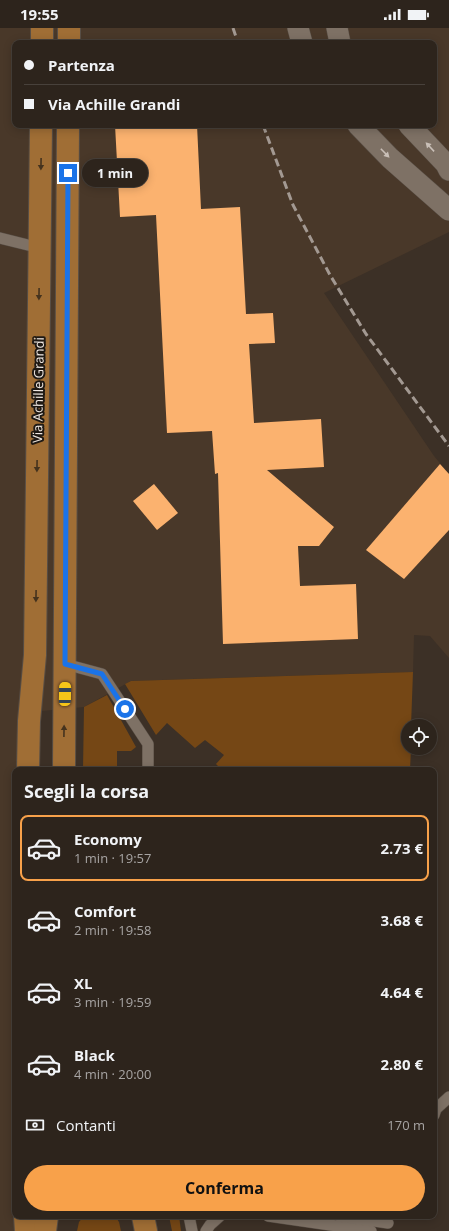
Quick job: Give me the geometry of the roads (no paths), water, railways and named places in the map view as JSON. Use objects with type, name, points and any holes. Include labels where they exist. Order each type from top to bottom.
[{"type":"main road","points":[[42,28],[42,40]]},
{"type":"main road","points":[[69,28],[69,40]]},
{"type":"main road","name":"Via Achille Grandi","points":[[28,767],[29,721],[35,655],[41,128]]},
{"type":"main road","points":[[64,767],[68,128]]},
{"type":"main road","name":"Via Achille Grandi","points":[[35,655],[41,738],[41,767]]},
{"type":"main road","points":[[144,1219],[146,1231]]},
{"type":"street","points":[[298,28],[301,40]]},
{"type":"street","points":[[337,28],[339,40]]},
{"type":"street","points":[[361,128],[390,158],[449,210]]},
{"type":"street","points":[[412,128],[448,165],[424,188]]},
{"type":"lane","points":[[0,238],[40,248]]},
{"type":"lane","points":[[65,664],[102,674],[148,744],[148,767]]},
{"type":"lane","points":[[437,1108],[449,1097]]},
{"type":"lane","points":[[190,1219],[192,1231]]},
{"type":"lane","points":[[206,1231],[217,1219]]},
{"type":"lane","points":[[289,1219],[371,1231]]},
{"type":"lane","points":[[360,1219],[388,1223]]},
{"type":"railway","points":[[233,28],[237,40]]},
{"type":"railway","points":[[264,128],[293,205],[330,275],[366,334],[449,446]]}]
